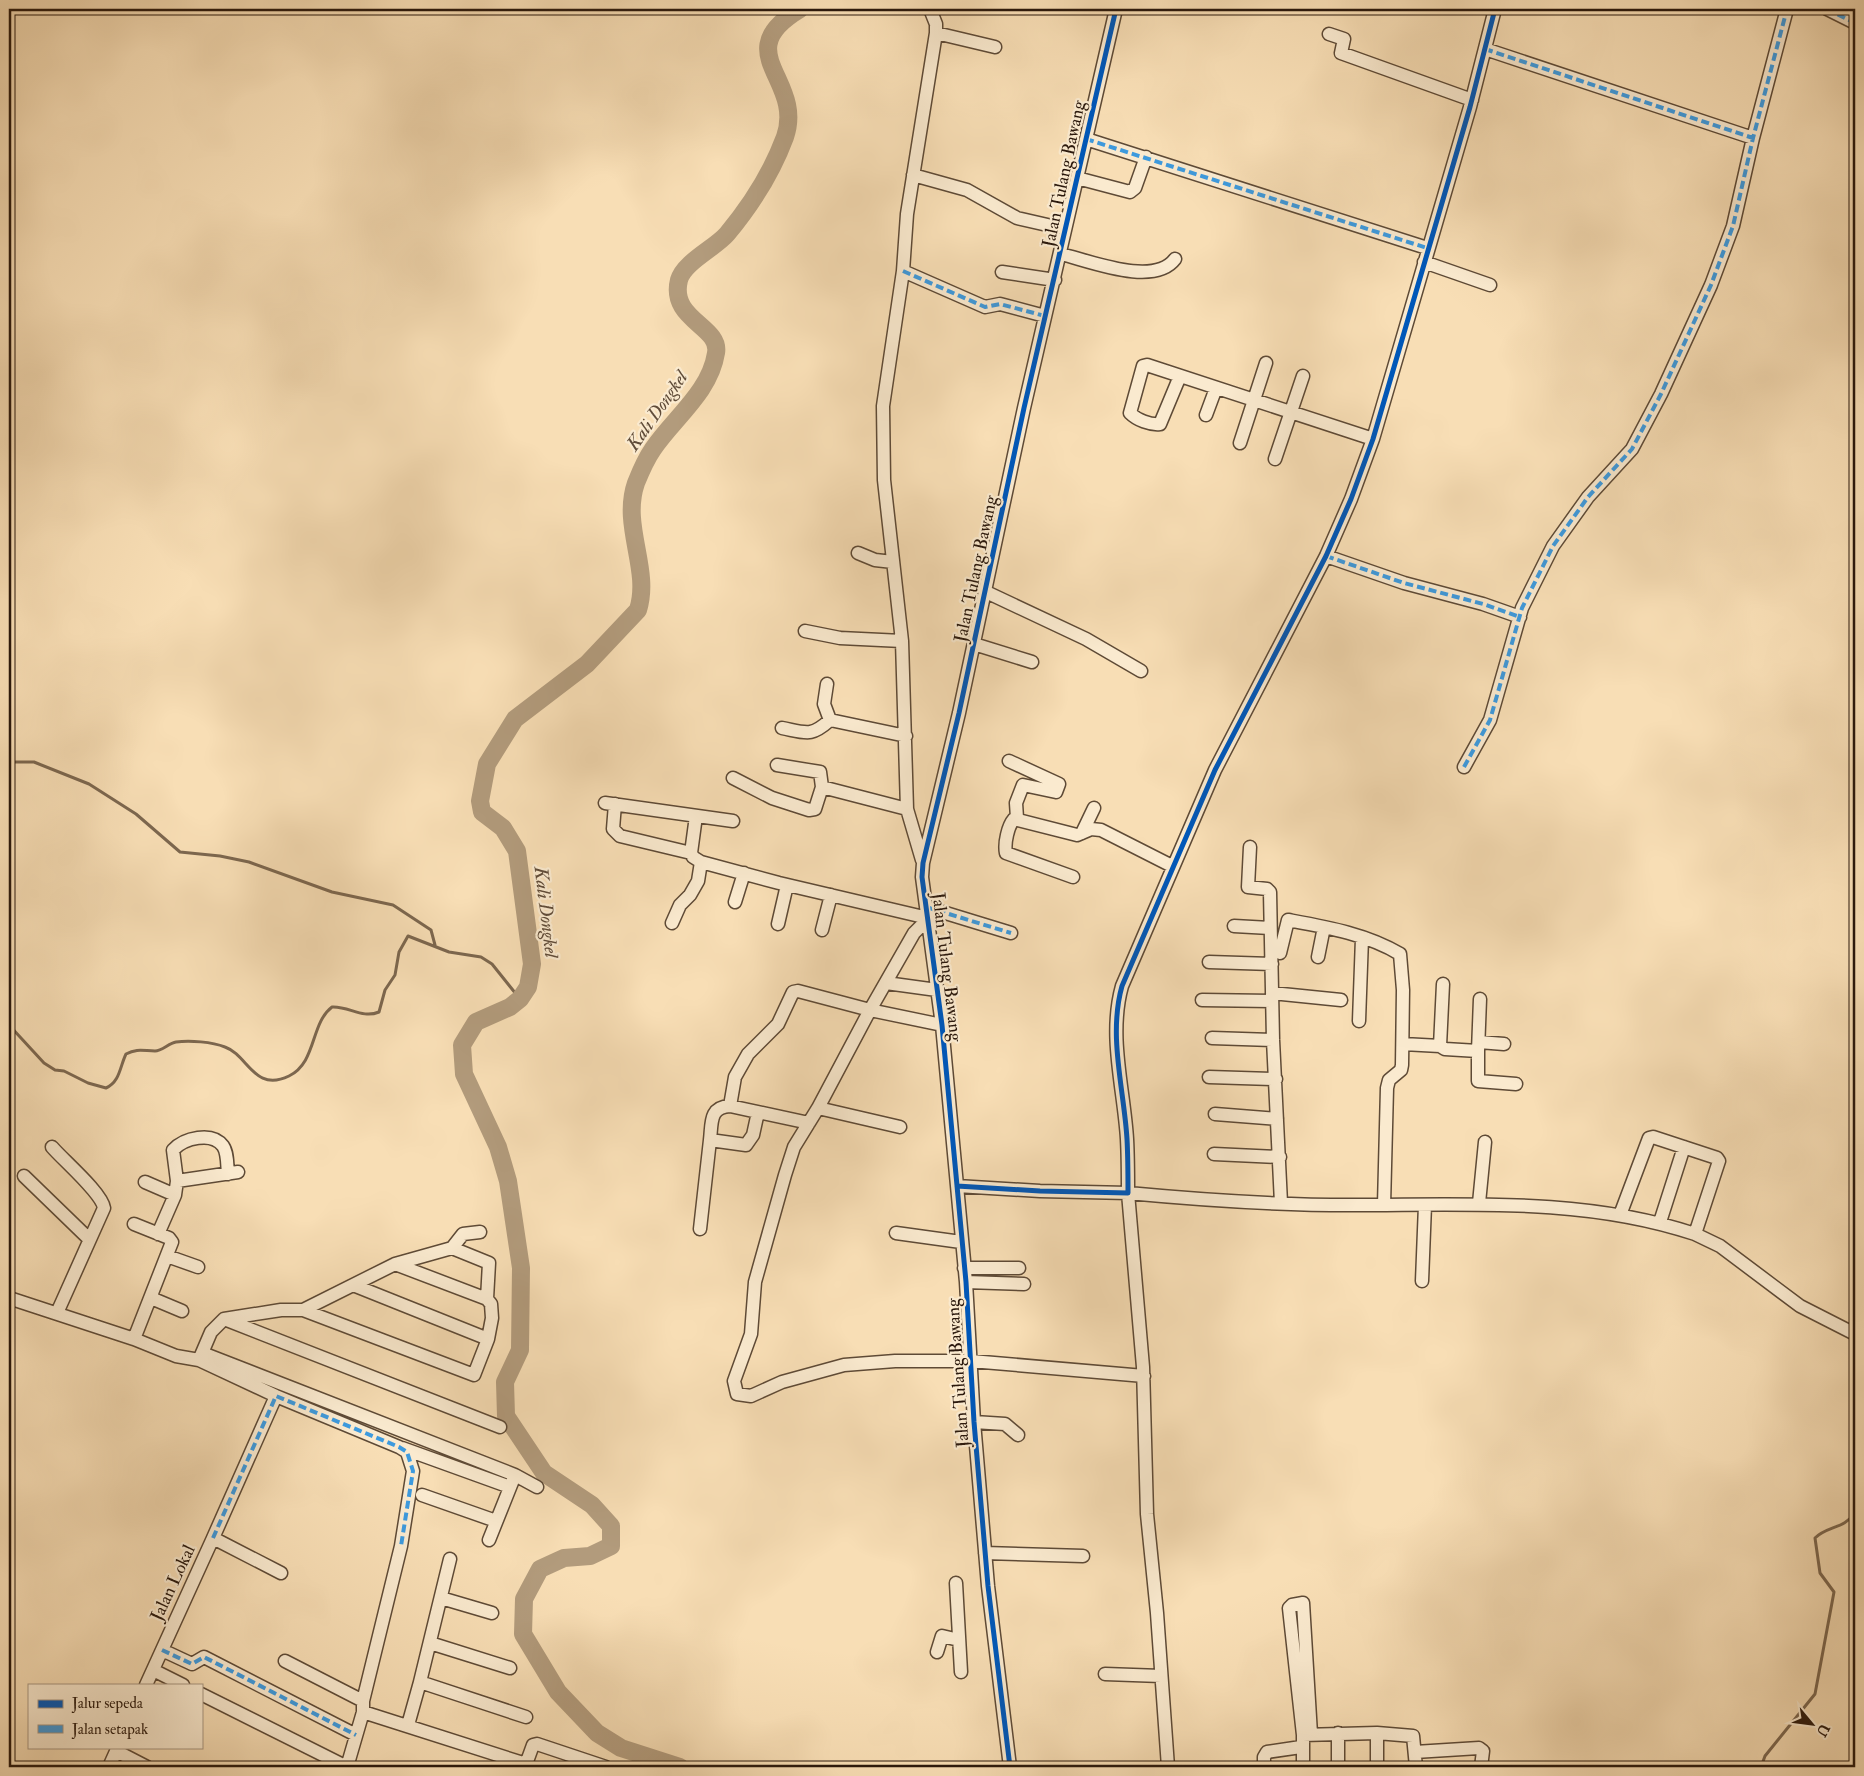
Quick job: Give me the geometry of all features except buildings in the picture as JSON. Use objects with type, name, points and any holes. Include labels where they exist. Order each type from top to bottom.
[{"type":"street","points":[[923,863],[907,809],[902,641],[884,480],[883,406],[903,271],[907,214],[936,33],[936,24],[930,9]]},
{"type":"street","name":"Jalan Tulang Bawang","points":[[1010,1767],[985,1553],[974,1422],[966,1282],[942,1024],[923,863],[974,644],[1045,316],[1055,280],[1116,9]]},
{"type":"street","points":[[1168,1767],[1147,1514],[1144,1376],[1128,1193],[1127,1139],[1118,1067],[1116,1005],[1134,954],[1172,866],[1227,746],[1326,556],[1373,439],[1427,248],[1472,100],[1495,9]]},
{"type":"street","points":[[1464,767],[1490,720],[1520,617],[1552,546],[1588,497],[1632,449],[1661,394],[1711,285],[1733,226],[1753,138],[1787,9]]},
{"type":"street","points":[[1827,9],[1855,23]]},
{"type":"street","points":[[936,33],[995,47]]},
{"type":"street","points":[[1329,34],[1344,39],[1341,53],[1472,100]]},
{"type":"street","points":[[1485,50],[1753,138]]},
{"type":"street","points":[[1086,139],[1427,248]]},
{"type":"street","points":[[1077,178],[1130,192],[1136,188],[1146,158]]},
{"type":"street","points":[[913,176],[967,190],[1017,218],[1065,229]]},
{"type":"street","points":[[1061,254],[1139,273],[1156,272],[1170,265],[1175,258]]},
{"type":"street","points":[[1424,262],[1490,285]]},
{"type":"street","points":[[903,271],[985,307],[1000,304],[1045,316]]},
{"type":"street","points":[[1002,272],[1055,280]]},
{"type":"street","points":[[1148,354],[1129,411],[1134,417],[1153,424],[1160,424],[1164,419],[1180,376]]},
{"type":"street","points":[[1240,443],[1266,363]]},
{"type":"street","points":[[1143,366],[1147,365],[1373,439]]},
{"type":"street","points":[[1275,459],[1303,376]]},
{"type":"street","points":[[1206,416],[1216,388]]},
{"type":"street","points":[[858,553],[875,560],[893,562]]},
{"type":"street","points":[[1326,556],[1404,583],[1483,604],[1520,617]]},
{"type":"street","points":[[984,591],[1086,639],[1142,671]]},
{"type":"street","points":[[805,631],[840,638],[902,641]]},
{"type":"street","points":[[974,644],[1032,662]]},
{"type":"street","points":[[827,684],[824,704],[830,720]]},
{"type":"street","points":[[830,720],[906,736]]},
{"type":"street","points":[[782,728],[809,733],[817,732],[830,720]]},
{"type":"street","points":[[1009,762],[1059,785],[1056,792],[1024,785]]},
{"type":"street","points":[[733,778],[772,798],[809,810],[815,810],[822,787],[820,772],[777,765]]},
{"type":"street","points":[[1027,771],[1024,785],[1016,803],[1017,818],[1010,825],[1005,846],[1006,852],[1073,877]]},
{"type":"street","points":[[822,787],[907,809]]},
{"type":"street","points":[[733,821],[610,804],[613,829],[620,836],[691,853],[693,857],[702,862],[787,885],[928,917],[1011,933]]},
{"type":"street","points":[[1082,833],[1094,808]]},
{"type":"street","points":[[691,853],[696,816]]},
{"type":"street","points":[[1017,818],[1077,835],[1091,829],[1101,830],[1172,866]]},
{"type":"street","points":[[1250,847],[1248,887],[1267,889],[1270,892],[1273,1040],[1281,1203]]},
{"type":"street","points":[[672,923],[680,905],[690,895],[698,881],[702,862]]},
{"type":"street","points":[[735,902],[744,873]]},
{"type":"street","points":[[778,924],[787,885]]},
{"type":"street","points":[[822,930],[831,895]]},
{"type":"street","points":[[928,917],[918,927],[870,1010],[809,1124],[794,1147],[755,1282],[751,1334],[734,1381],[738,1394],[751,1396],[782,1382],[844,1365],[895,1360],[971,1361],[1144,1376]]},
{"type":"street","points":[[1280,953],[1288,920],[1324,927],[1362,938],[1400,954],[1404,990],[1402,1070],[1389,1080],[1387,1088],[1384,1205]]},
{"type":"street","points":[[1234,926],[1270,928]]},
{"type":"street","points":[[1318,957],[1324,927]]},
{"type":"street","points":[[1359,1021],[1362,938]]},
{"type":"street","points":[[1208,962],[1272,964]]},
{"type":"street","points":[[886,982],[937,990]]},
{"type":"street","points":[[1440,1046],[1443,984]]},
{"type":"street","points":[[730,1106],[736,1077],[748,1054],[778,1024],[793,992],[798,991],[870,1010],[942,1024]]},
{"type":"street","points":[[1202,1000],[1272,997],[1341,1000]]},
{"type":"street","points":[[1480,999],[1478,1081],[1516,1084]]},
{"type":"street","points":[[1212,1038],[1273,1040]]},
{"type":"street","points":[[1403,1044],[1440,1046],[1445,1049],[1504,1044]]},
{"type":"street","points":[[1209,1077],[1276,1079]]},
{"type":"street","points":[[700,1228],[710,1140],[716,1109],[730,1106],[809,1124]]},
{"type":"street","points":[[818,1108],[900,1127]]},
{"type":"street","points":[[710,1140],[746,1145],[753,1135],[758,1112]]},
{"type":"street","points":[[1215,1114],[1277,1119]]},
{"type":"street","points":[[158,1234],[175,1195],[177,1181],[173,1150],[177,1146],[203,1137],[207,1137],[223,1146],[233,1173],[177,1181]]},
{"type":"street","points":[[1620,1215],[1649,1138],[1653,1137],[1717,1158],[1719,1161],[1695,1234]]},
{"type":"street","points":[[1480,1203],[1485,1142]]},
{"type":"street","points":[[52,1147],[103,1203],[104,1208],[88,1238],[57,1314]]},
{"type":"street","points":[[1660,1222],[1684,1147]]},
{"type":"street","points":[[1214,1154],[1280,1157]]},
{"type":"street","points":[[24,1176],[88,1238]]},
{"type":"street","points":[[145,1182],[175,1195]]},
{"type":"street","points":[[957,1186],[1040,1191],[1128,1193],[1194,1199],[1281,1203],[1384,1205],[1480,1203],[1620,1215],[1660,1222],[1695,1234],[1720,1246],[1800,1306],[1855,1334]]},
{"type":"street","points":[[1422,1281],[1425,1205]]},
{"type":"street","points":[[134,1224],[172,1242],[134,1338]]},
{"type":"street","points":[[303,1310],[395,1264],[452,1248],[463,1234],[480,1232]]},
{"type":"street","points":[[896,1233],[961,1242]]},
{"type":"street","points":[[452,1248],[489,1264],[487,1299]]},
{"type":"street","points":[[167,1256],[198,1267]]},
{"type":"street","points":[[200,1356],[211,1332],[224,1319],[281,1310],[303,1310],[474,1375],[488,1340],[492,1318],[491,1304],[487,1299],[395,1264]]},
{"type":"street","points":[[964,1268],[1020,1268]]},
{"type":"street","points":[[966,1282],[1024,1284]]},
{"type":"street","points":[[353,1285],[488,1340]]},
{"type":"street","points":[[9,1298],[134,1338],[176,1356],[200,1356],[513,1481]]},
{"type":"street","points":[[151,1298],[182,1311]]},
{"type":"street","points":[[224,1319],[500,1427]]},
{"type":"street","points":[[200,1356],[276,1396],[399,1447],[537,1487]]},
{"type":"street","points":[[213,1538],[276,1396]]},
{"type":"street","points":[[974,1422],[1006,1424],[1018,1435]]},
{"type":"street","points":[[202,1694],[347,1767],[401,1546],[413,1471],[407,1452],[399,1447]]},
{"type":"street","points":[[489,1540],[513,1481]]},
{"type":"street","points":[[422,1495],[496,1521]]},
{"type":"street","name":"Jalan Lokal","points":[[146,1684],[213,1538],[282,1573]]},
{"type":"street","points":[[985,1553],[1083,1556]]},
{"type":"street","points":[[408,1725],[450,1559]]},
{"type":"street","points":[[956,1583],[961,1672]]},
{"type":"street","points":[[441,1598],[492,1613]]},
{"type":"street","points":[[1303,1767],[1305,1738],[1303,1603],[1292,1605],[1289,1608],[1305,1738]]},
{"type":"street","points":[[936,1652],[942,1636],[959,1640]]},
{"type":"street","points":[[430,1643],[510,1668]]},
{"type":"street","points":[[162,1650],[192,1664],[204,1657],[356,1735]]},
{"type":"street","points":[[285,1661],[363,1706],[408,1725],[526,1766],[533,1745],[537,1744],[606,1767]]},
{"type":"street","points":[[153,1670],[181,1684]]},
{"type":"street","points":[[1106,1674],[1161,1676]]},
{"type":"street","points":[[420,1682],[526,1717]]},
{"type":"street","points":[[1338,1733],[1338,1764]]},
{"type":"street","points":[[1264,1767],[1264,1757],[1267,1752],[1305,1738],[1338,1733],[1377,1733],[1414,1736],[1416,1767]]},
{"type":"street","points":[[1377,1733],[1377,1766]]},
{"type":"street","points":[[1415,1752],[1479,1748],[1483,1751],[1481,1767]]},
{"type":"street","points":[[109,1767],[117,1749],[147,1767]]},
{"type":"waterway","name":"Kali Dongkel","points":[[680,1767],[621,1748],[597,1733],[558,1692],[523,1634],[524,1599],[540,1569],[564,1558],[590,1556],[611,1546],[611,1526],[592,1505],[544,1473],[506,1416],[505,1382],[520,1350],[521,1268],[508,1181],[498,1147],[464,1074],[462,1045],[476,1022],[510,1007],[520,999],[528,987],[532,964],[517,851],[503,828],[482,812],[480,801],[487,764],[515,719],[587,664],[638,610],[641,595],[641,579],[632,515],[632,499],[636,483],[653,449],[707,380],[716,353],[715,344],[711,336],[688,314],[681,304],[678,294],[679,280],[687,267],[722,239],[736,223],[761,187],[780,150],[785,137],[788,117],[786,99],[768,54],[770,39],[779,25],[800,9]]},
{"type":"waterway","points":[[9,762],[34,762],[89,784],[136,814],[180,852],[220,856],[249,862],[332,892],[393,905],[431,930],[435,945]]},
{"type":"waterway","points":[[9,1025],[44,1063],[55,1070],[64,1071],[88,1083],[106,1088],[117,1078],[126,1054],[137,1050],[158,1051],[173,1043],[182,1041],[194,1041],[225,1047],[233,1051],[259,1076],[267,1080],[277,1080],[289,1076],[298,1070],[309,1052],[320,1023],[332,1007],[367,1014],[379,1012],[385,990],[395,975],[399,952],[408,936],[449,952],[481,957],[492,964],[520,999]]},
{"type":"waterway","points":[[1761,1767],[1765,1756],[1815,1694],[1834,1592],[1820,1573],[1815,1538],[1825,1531],[1846,1522],[1855,1513]]},
{"type":"marked path","points":[[1464,767],[1490,720],[1522,608],[1553,546],[1588,497],[1632,449],[1661,394],[1711,285],[1733,226],[1753,138],[1787,9]]},
{"type":"marked path","points":[[1827,9],[1855,23]]},
{"type":"marked path","points":[[1485,49],[1753,138]]},
{"type":"marked path","points":[[1086,139],[1427,248]]},
{"type":"marked path","points":[[903,271],[985,307],[1000,304],[1045,316]]},
{"type":"marked path","points":[[1326,556],[1404,583],[1483,604],[1520,617]]},
{"type":"marked path","points":[[926,907],[1011,933]]},
{"type":"marked path","points":[[213,1538],[276,1396],[407,1452],[413,1471],[401,1546]]},
{"type":"marked path","points":[[162,1650],[192,1664],[204,1657],[356,1735]]},
{"type":"cycle path","points":[[1010,1767],[988,1586],[974,1422],[966,1282],[942,1025],[922,877],[923,863],[959,713],[1024,408],[1116,9]]},
{"type":"cycle path","points":[[957,1186],[1040,1191],[1128,1193],[1127,1139],[1118,1062],[1116,1024],[1122,986],[1215,770],[1326,556],[1351,499],[1373,439],[1470,107],[1495,9]]}]
